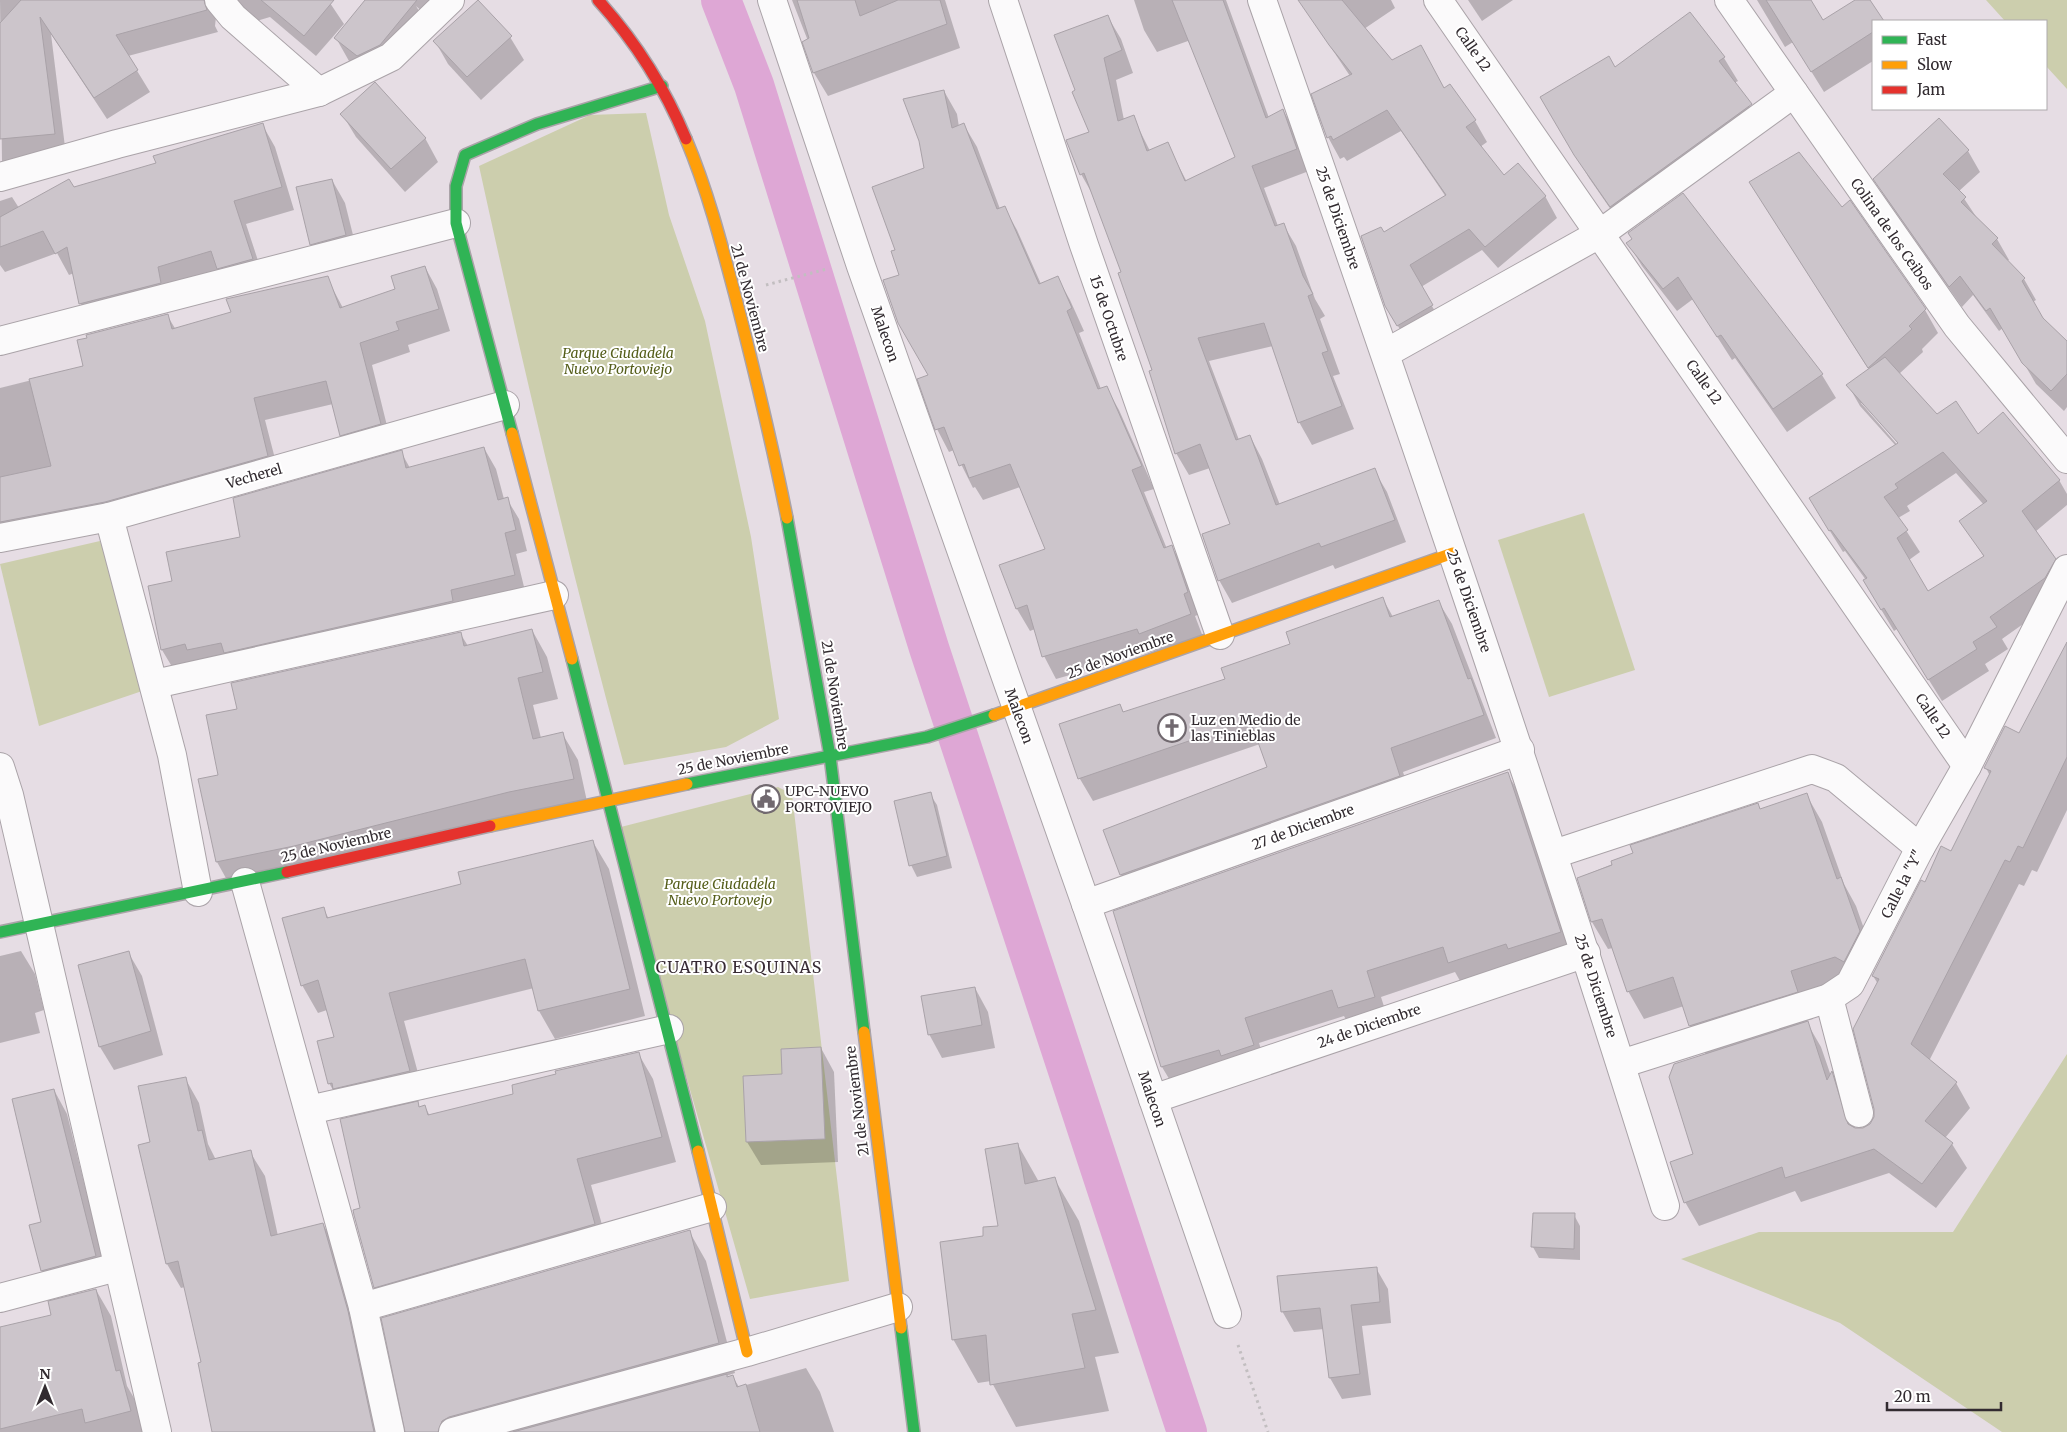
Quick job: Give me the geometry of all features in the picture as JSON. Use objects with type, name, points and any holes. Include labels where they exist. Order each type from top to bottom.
[{"type":"street","points":[[219,0],[233,17],[319,92]]},
{"type":"street","points":[[0,177],[118,144],[319,92],[390,56],[450,0]]},
{"type":"street","name":"21 de Noviembre","points":[[598,0],[636,45],[662,86],[688,142],[712,213],[768,420],[814,653],[830,756],[914,1432]]},
{"type":"street","name":"Malecon","points":[[772,0],[861,266],[1086,904],[1227,1314]]},
{"type":"street","name":"15 de Octubre","points":[[1003,0],[1087,255],[1220,635]]},
{"type":"street","name":"25 de Diciembre","points":[[1262,0],[1386,353],[1520,750],[1665,1206]]},
{"type":"street","name":"Calle 12","points":[[1438,0],[1967,766]]},
{"type":"street","name":"Colina de los Ceibos","points":[[1729,0],[1956,326],[2067,459]]},
{"type":"street","points":[[662,86],[577,110],[497,138],[465,155],[456,186],[456,223],[610,799],[669,1029],[747,1352]]},
{"type":"street","points":[[1386,353],[1600,233],[1794,93]]},
{"type":"street","points":[[0,341],[456,223]]},
{"type":"street","name":"Vecherel","points":[[0,538],[109,517],[505,405]]},
{"type":"street","points":[[109,517],[128,594],[155,684],[172,755],[198,892]]},
{"type":"street","name":"25 de Noviembre","points":[[0,932],[245,882],[610,799],[927,737],[1016,708],[1453,553]]},
{"type":"street","name":"Calle la \"Y\"","points":[[1621,1064],[1829,998],[1850,984],[1920,848],[1967,766],[2067,569]]},
{"type":"street","points":[[155,684],[554,595]]},
{"type":"street","name":"27 de Diciembre","points":[[1086,904],[1520,750]]},
{"type":"street","points":[[0,767],[9,795],[157,1432]]},
{"type":"street","points":[[1554,854],[1812,769],[1836,778],[1920,848]]},
{"type":"street","points":[[245,882],[363,1307],[390,1432]]},
{"type":"street","name":"24 de Diciembre","points":[[1153,1099],[1586,953]]},
{"type":"street","points":[[1829,998],[1859,1113]]},
{"type":"street","points":[[309,1110],[669,1029]]},
{"type":"street","points":[[363,1307],[712,1207]]},
{"type":"street","points":[[0,1298],[118,1268]]},
{"type":"street","points":[[453,1432],[747,1352],[898,1306]]},
{"type":"path","points":[[774,282],[825,269]]},
{"type":"path","points":[[1227,1314],[1268,1432]]},
{"type":"green space","points":[[1986,0],[2067,0],[2067,89],[2047,67],[2047,20],[2004,20]]},
{"type":"green space","name":"Parque Ciudadela Nuevo Portoviejo","points":[[646,113],[669,215],[705,321],[751,537],[779,719],[726,747],[624,765],[548,467],[479,166],[590,115]]},
{"type":"green space","points":[[1584,513],[1635,670],[1549,697],[1498,540]]},
{"type":"green space","points":[[100,541],[151,688],[39,726],[0,564]]},
{"type":"green space","name":"Parque Ciudadela Nuevo Portovejo","points":[[778,787],[792,794],[849,1281],[750,1299],[619,842],[613,829]]},
{"type":"green space","points":[[2067,1054],[2067,1432],[2002,1432],[1840,1323],[1681,1259],[1759,1232],[1953,1232]]},
{"type":"building","points":[[21,0],[204,0],[207,10],[116,35],[138,70],[94,98],[40,17],[55,134],[0,139],[0,23]]},
{"type":"building","points":[[261,0],[334,0],[304,36]]},
{"type":"building","points":[[365,0],[417,0],[380,45],[357,56],[334,38]]},
{"type":"building","points":[[478,0],[512,36],[467,77],[433,41]]},
{"type":"building","points":[[797,0],[855,0],[860,16],[898,0],[940,0],[947,24],[813,73],[802,42],[809,38]]},
{"type":"building","points":[[1172,0],[1223,0],[1266,118],[1283,109],[1297,149],[1252,166],[1275,226],[1284,223],[1303,276],[1313,294],[1308,296],[1328,351],[1322,353],[1342,406],[1298,423],[1264,323],[1198,338],[1236,440],[1250,435],[1276,505],[1375,468],[1395,520],[1321,547],[1319,543],[1218,581],[1202,534],[1230,524],[1200,444],[1175,454],[1149,371],[1152,370],[1118,273],[1121,272],[1084,173],[1080,175],[1066,140],[1089,132],[1072,92],[1075,90],[1054,35],[1108,15],[1122,50],[1104,58],[1118,121],[1134,115],[1147,151],[1168,142],[1185,181],[1235,157]]},
{"type":"building","points":[[1298,0],[1342,0],[1392,60],[1421,45],[1444,88],[1450,84],[1476,120],[1466,127],[1504,175],[1518,163],[1546,196],[1485,247],[1469,229],[1410,265],[1433,305],[1397,326],[1385,306],[1361,236],[1381,227],[1384,232],[1446,195],[1387,110],[1333,140],[1331,136],[1327,138],[1311,94],[1352,74]]},
{"type":"building","points":[[1766,0],[1811,0],[1823,20],[1855,0],[1870,0],[1883,20],[1872,20],[1872,33],[1811,72]]},
{"type":"building","points":[[1690,12],[1725,57],[1719,61],[1752,104],[1610,207],[1574,155],[1540,97],[1609,56],[1615,67]]},
{"type":"building","points":[[375,82],[426,138],[391,169],[340,114]]},
{"type":"building","points":[[944,90],[952,128],[964,123],[997,209],[1005,206],[1039,284],[1058,276],[1072,308],[1067,311],[1098,389],[1107,386],[1142,466],[1132,470],[1164,548],[1172,545],[1188,592],[1184,594],[1191,614],[1139,634],[1137,629],[1042,657],[1027,605],[1016,609],[999,565],[1045,549],[1010,464],[969,478],[964,464],[959,466],[944,427],[935,430],[917,379],[928,375],[898,323],[883,280],[899,275],[891,251],[895,250],[872,187],[924,168],[919,141],[903,99]]},
{"type":"building","points":[[1939,118],[1969,150],[1943,174],[1966,197],[1961,202],[1998,238],[1992,244],[2025,278],[2022,281],[2043,318],[2067,341],[2067,374],[2051,391],[2022,363],[1990,308],[1986,311],[1960,276],[1949,287],[1873,179]]},
{"type":"building","points":[[263,123],[282,187],[234,201],[253,259],[217,269],[211,251],[158,267],[161,283],[79,304],[67,247],[55,254],[43,231],[0,247],[0,217],[69,179],[74,187],[156,163],[153,156]]},
{"type":"building","points":[[1799,152],[1842,207],[1850,200],[1926,309],[1909,326],[1912,329],[1868,368],[1749,182]]},
{"type":"building","points":[[332,179],[346,235],[310,245],[296,187]]},
{"type":"building","points":[[1683,193],[1823,374],[1773,409],[1721,335],[1717,337],[1678,277],[1663,289],[1626,243],[1632,239],[1628,233]]},
{"type":"building","points":[[425,266],[439,309],[396,322],[399,330],[360,343],[381,424],[340,436],[326,381],[254,398],[268,456],[105,502],[0,522],[0,477],[51,466],[29,379],[83,366],[77,340],[87,338],[86,335],[168,314],[172,329],[231,312],[226,299],[328,276],[340,308],[395,289],[391,276]]},
{"type":"building","points":[[1885,357],[1937,414],[1956,401],[1978,434],[2003,412],[2060,480],[2022,511],[2056,559],[2045,578],[1990,617],[1997,627],[1973,642],[1977,649],[1928,680],[1884,608],[1881,610],[1863,580],[1867,578],[1831,530],[1829,531],[1809,498],[1898,443],[1846,385]],"holes":[[[1943,452],[1987,501],[1959,521],[1984,556],[1928,591],[1897,538],[1908,530],[1884,497],[1898,488],[1895,484]]]},
{"type":"building","points":[[484,447],[498,500],[508,497],[516,530],[505,533],[515,575],[451,590],[453,601],[224,653],[221,643],[187,650],[185,644],[161,650],[148,586],[172,581],[166,552],[240,537],[233,498],[402,450],[406,468]]},
{"type":"building","points":[[1383,597],[1390,617],[1439,600],[1468,679],[1471,678],[1484,715],[1391,748],[1400,776],[1120,875],[1103,830],[1267,767],[1250,720],[1078,779],[1059,724],[1120,704],[1123,712],[1225,679],[1221,668],[1290,644],[1286,632]]},
{"type":"building","points":[[532,629],[543,672],[518,678],[533,739],[563,732],[574,779],[509,792],[294,846],[216,862],[198,779],[218,775],[206,715],[237,709],[231,683],[461,632],[464,646]]},
{"type":"building","points":[[2067,642],[2067,757],[2023,848],[2018,846],[2010,862],[2005,860],[1911,1044],[1957,1082],[1925,1121],[1953,1143],[1922,1184],[1874,1149],[1785,1178],[1782,1167],[1684,1203],[1670,1162],[1693,1154],[1669,1077],[1674,1064],[1808,1021],[1827,1080],[1832,1071],[1848,1124],[1855,1128],[1863,1128],[1870,1124],[1874,1117],[1874,1109],[1853,1029],[1879,979],[1872,976],[1921,880],[1925,882],[1941,846],[1951,851],[1991,771],[1984,768],[2005,726],[2019,733]]},
{"type":"building","points":[[1508,772],[1561,932],[1508,949],[1506,944],[1448,963],[1443,947],[1367,971],[1375,997],[1338,1008],[1332,990],[1245,1018],[1254,1045],[1221,1056],[1219,1050],[1161,1067],[1113,911]]},
{"type":"building","points":[[931,792],[947,856],[909,866],[894,801]]},
{"type":"building","points":[[1807,793],[1837,879],[1841,877],[1860,931],[1844,962],[1835,957],[1791,971],[1798,992],[1689,1026],[1673,977],[1627,992],[1602,919],[1591,922],[1577,878],[1612,865],[1611,861],[1633,853],[1630,845],[1758,803],[1760,809]]},
{"type":"building","points":[[593,840],[630,989],[538,1011],[525,959],[389,993],[410,1071],[333,1089],[332,1083],[328,1084],[317,1041],[334,1037],[318,980],[301,986],[282,918],[324,907],[327,918],[461,884],[458,872]]},
{"type":"building","points":[[129,951],[151,1031],[99,1047],[78,965]]},
{"type":"building","points":[[975,987],[982,1025],[928,1035],[921,996]]},
{"type":"building","points":[[821,1047],[825,1139],[746,1142],[743,1076],[782,1074],[781,1049]]},
{"type":"building","points":[[639,1052],[662,1137],[577,1159],[595,1224],[374,1288],[354,1215],[353,1210],[360,1208],[340,1119],[418,1101],[419,1107],[425,1105],[428,1115],[513,1094],[512,1085],[556,1074],[555,1071]]},
{"type":"building","points":[[186,1077],[198,1131],[202,1130],[209,1160],[251,1150],[271,1236],[323,1223],[348,1311],[374,1432],[212,1432],[198,1363],[201,1362],[178,1261],[166,1264],[138,1145],[150,1142],[138,1086]]},
{"type":"building","points":[[54,1089],[96,1256],[41,1271],[29,1225],[41,1222],[12,1099]]},
{"type":"building","points":[[1018,1143],[1025,1184],[1055,1177],[1096,1310],[1072,1314],[1085,1368],[990,1385],[986,1335],[952,1340],[940,1242],[983,1236],[983,1227],[998,1226],[985,1149]]},
{"type":"building","points":[[1533,1213],[1575,1213],[1574,1249],[1531,1247]]},
{"type":"building","points":[[690,1230],[719,1343],[449,1417],[442,1421],[438,1432],[405,1432],[381,1318]]},
{"type":"building","points":[[1377,1267],[1380,1302],[1351,1305],[1360,1374],[1329,1378],[1320,1308],[1281,1312],[1277,1276]]},
{"type":"building","points":[[96,1289],[116,1371],[120,1370],[131,1411],[85,1423],[82,1409],[0,1429],[0,1327],[51,1315],[48,1301]]},
{"type":"building","points":[[727,1374],[727,1377],[733,1375],[737,1387],[746,1384],[760,1432],[513,1432]]},
{"type":"waterway","points":[[721,0],[754,85],[929,648],[1187,1432]]},
{"type":"traffic: fast","points":[[512,433],[456,223],[456,186],[465,155],[537,124],[662,86]]},
{"type":"traffic: fast","points":[[787,518],[830,756],[864,1032]]},
{"type":"traffic: fast","points":[[572,659],[698,1151]]},
{"type":"traffic: fast","points":[[687,784],[927,737],[994,715]]},
{"type":"traffic: fast","points":[[0,932],[287,872]]},
{"type":"traffic: fast","points":[[901,1328],[914,1432]]},
{"type":"traffic: slow","points":[[686,139],[707,196],[730,275],[763,406],[787,518]]},
{"type":"traffic: slow","points":[[512,433],[572,659]]},
{"type":"traffic: slow","points":[[994,715],[1453,553]]},
{"type":"traffic: slow","points":[[490,826],[687,784]]},
{"type":"traffic: slow","points":[[864,1032],[901,1328]]},
{"type":"traffic: slow","points":[[698,1151],[747,1352]]},
{"type":"traffic: jam","points":[[598,0],[625,32],[648,65],[659,83],[686,139]]},
{"type":"traffic: jam","points":[[287,872],[490,826]]},
{"type":"place","name":"Luz en Medio de las Tinieblas","points":[[1172,728]]},
{"type":"place","name":"UPC-NUEVO PORTOVIEJO","points":[[766,799]]},
{"type":"district","name":"CUATRO ESQUINAS","points":[[739,967]]}]
